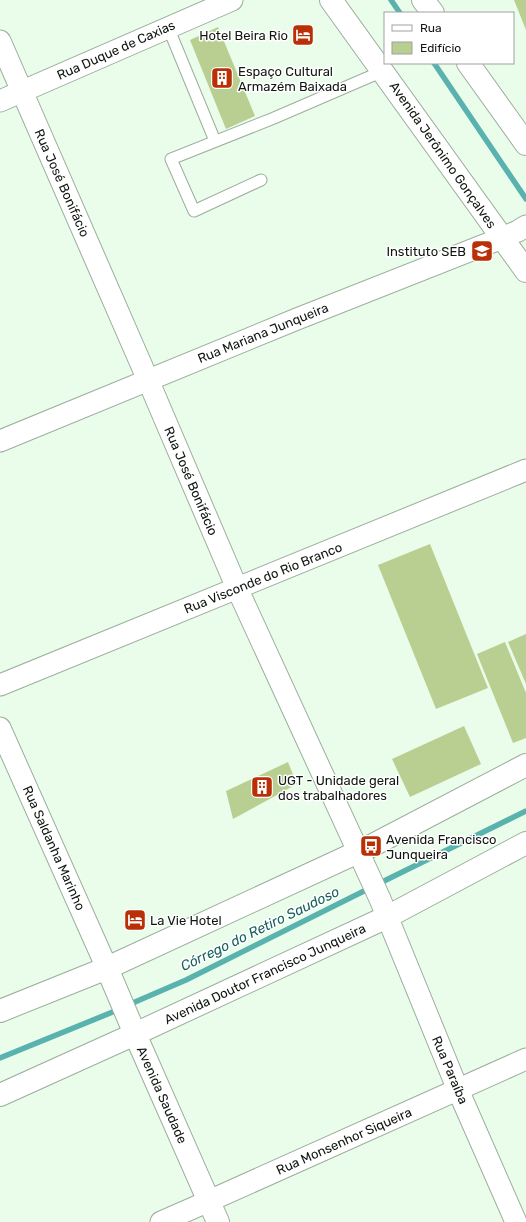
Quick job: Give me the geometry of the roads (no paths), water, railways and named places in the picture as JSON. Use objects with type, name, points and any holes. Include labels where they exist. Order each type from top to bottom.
[{"type":"main road","name":"Avenida Jerônimo Gonçalves","points":[[331,0],[383,71],[515,232],[526,271]]},
{"type":"main road","points":[[424,0],[432,12]]},
{"type":"main road","points":[[469,64],[526,144]]},
{"type":"main road","points":[[0,1011],[110,976],[361,859],[526,765]]},
{"type":"main road","name":"Avenida Doutor Francisco Junqueira","points":[[0,1095],[132,1028],[384,908],[526,843]]},
{"type":"main road","name":"Avenida Saudade","points":[[110,976],[218,1222]]},
{"type":"street","name":"Rua Duque de Caxias","points":[[0,101],[232,0]]},
{"type":"street","name":"Rua José Bonifácio","points":[[0,42],[237,588],[384,908]]},
{"type":"street","name":"Rua Mariana Junqueira","points":[[0,441],[297,319],[515,232]]},
{"type":"street","name":"Rua Visconde do Rio Branco","points":[[0,685],[526,470]]},
{"type":"street","name":"Rua Saldanha Marinho","points":[[0,728],[110,976]]},
{"type":"street","name":"Rua Paraíba","points":[[384,908],[458,1090],[516,1222]]},
{"type":"street","name":"Rua Monsenhor Siqueira","points":[[160,1222],[209,1202],[526,1059]]},
{"type":"lane","points":[[168,27],[215,141]]},
{"type":"lane","points":[[261,180],[194,211],[171,159],[274,118],[383,71]]},
{"type":"waterway","points":[[391,0],[399,12]]},
{"type":"waterway","points":[[435,64],[526,199]]},
{"type":"waterway","name":"Córrego do Retiro Saudoso","points":[[378,884],[526,811]]},
{"type":"waterway","name":"Córrego do Retiro Saudoso","points":[[128,1005],[186,980],[370,888]]},
{"type":"waterway","name":"Córrego do Retiro Saudoso","points":[[0,1058],[120,1009]]},
{"type":"place","name":"Hotel Beira Rio","points":[[303,35]]},
{"type":"place","name":"Espaço Cultural Armazém Baixada","points":[[222,78]]},
{"type":"place","name":"Instituto SEB","points":[[482,251]]},
{"type":"place","name":"UGT - Unidade geral dos trabalhadores","points":[[262,787]]},
{"type":"place","name":"Avenida Francisco Junqueira","points":[[371,846]]},
{"type":"place","name":"La Vie Hotel","points":[[135,920]]}]
